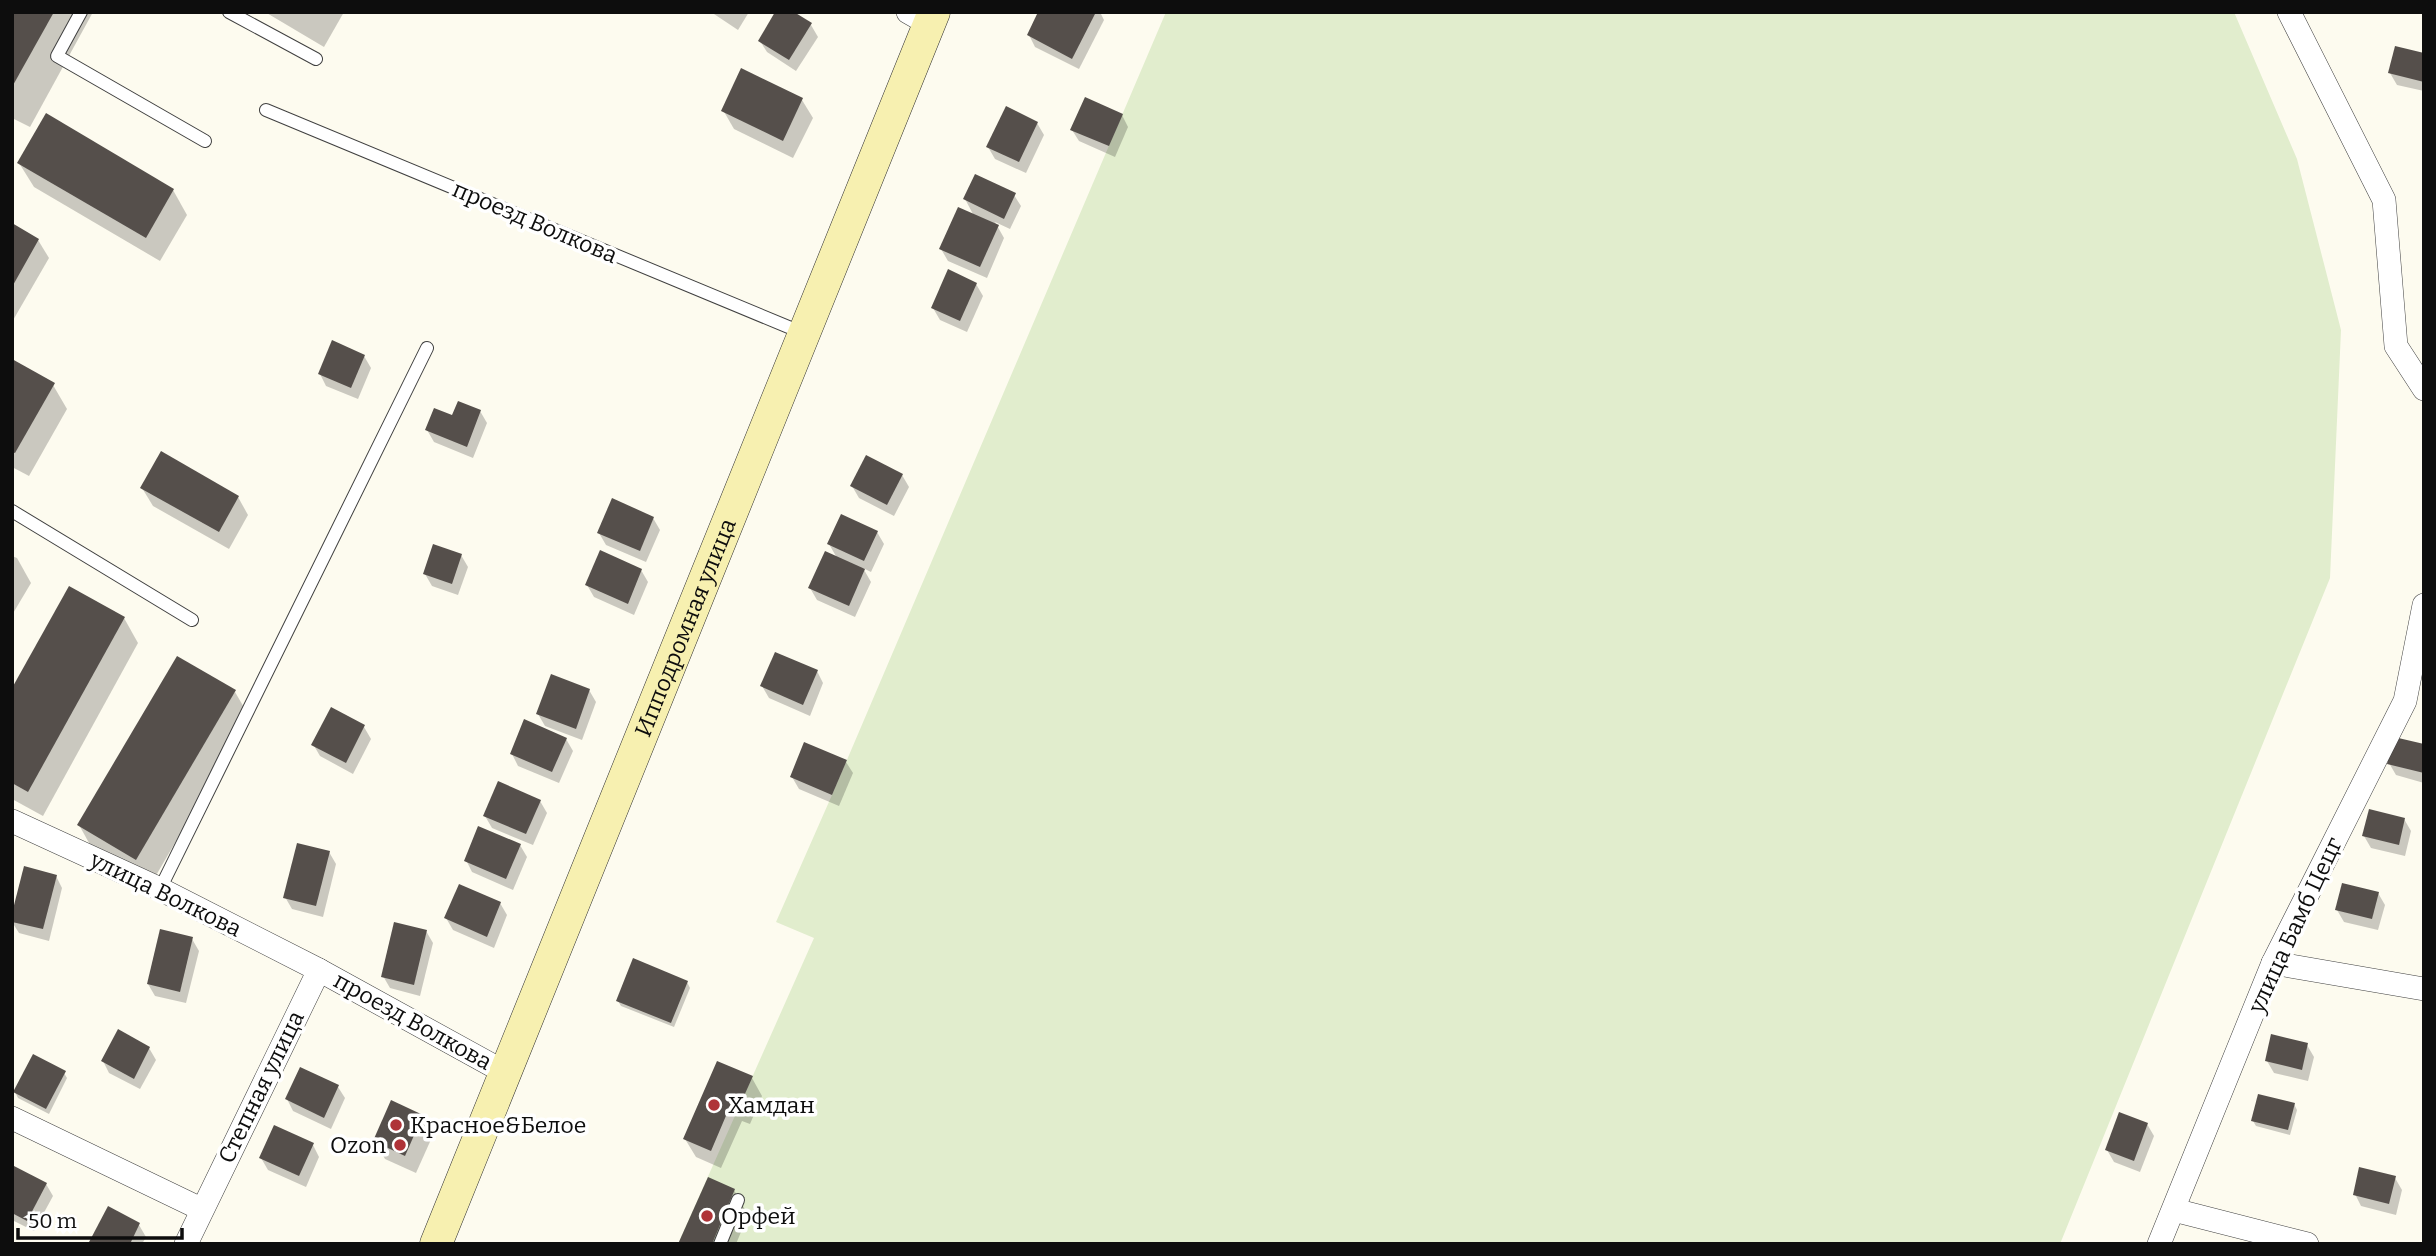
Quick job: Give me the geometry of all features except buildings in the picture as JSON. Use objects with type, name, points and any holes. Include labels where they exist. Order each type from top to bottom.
[{"type":"main road","name":"Ипподромная улица","points":[[436,1244],[804,334],[924,16]]},
{"type":"street","points":[[2289,12],[2384,200],[2396,346],[2424,389]]},
{"type":"street","name":"улица Бамб Цецг","points":[[2159,1244],[2273,963],[2414,703],[2424,605]]},
{"type":"street","name":"улица Волкова","points":[[12,821],[160,889],[319,970]]},
{"type":"street","points":[[2273,963],[2424,989]]},
{"type":"street","name":"проезд Волкова","points":[[319,970],[506,1073]]},
{"type":"street","name":"Степная улица","points":[[186,1244],[319,970]]},
{"type":"street","points":[[12,1118],[201,1209]]},
{"type":"street","points":[[2174,1210],[2307,1244]]},
{"type":"lane","points":[[81,12],[57,57],[205,141]]},
{"type":"lane","points":[[229,12],[316,58]]},
{"type":"lane","name":"проезд Волкова","points":[[266,110],[804,334]]},
{"type":"lane","points":[[160,889],[427,348]]},
{"type":"lane","points":[[12,510],[192,620]]},
{"type":"lane","points":[[720,1244],[738,1200]]},
{"type":"green space","points":[[1166,12],[2234,12],[2297,159],[2341,330],[2330,578],[2060,1244],[678,1244],[814,938],[776,922]]},
{"type":"place","name":"Хамдан","points":[[714,1105]]},
{"type":"place","name":"Красное&Белое","points":[[396,1125]]},
{"type":"place","name":"Ozon","points":[[400,1145]]},
{"type":"place","name":"Орфей","points":[[707,1216]]}]
